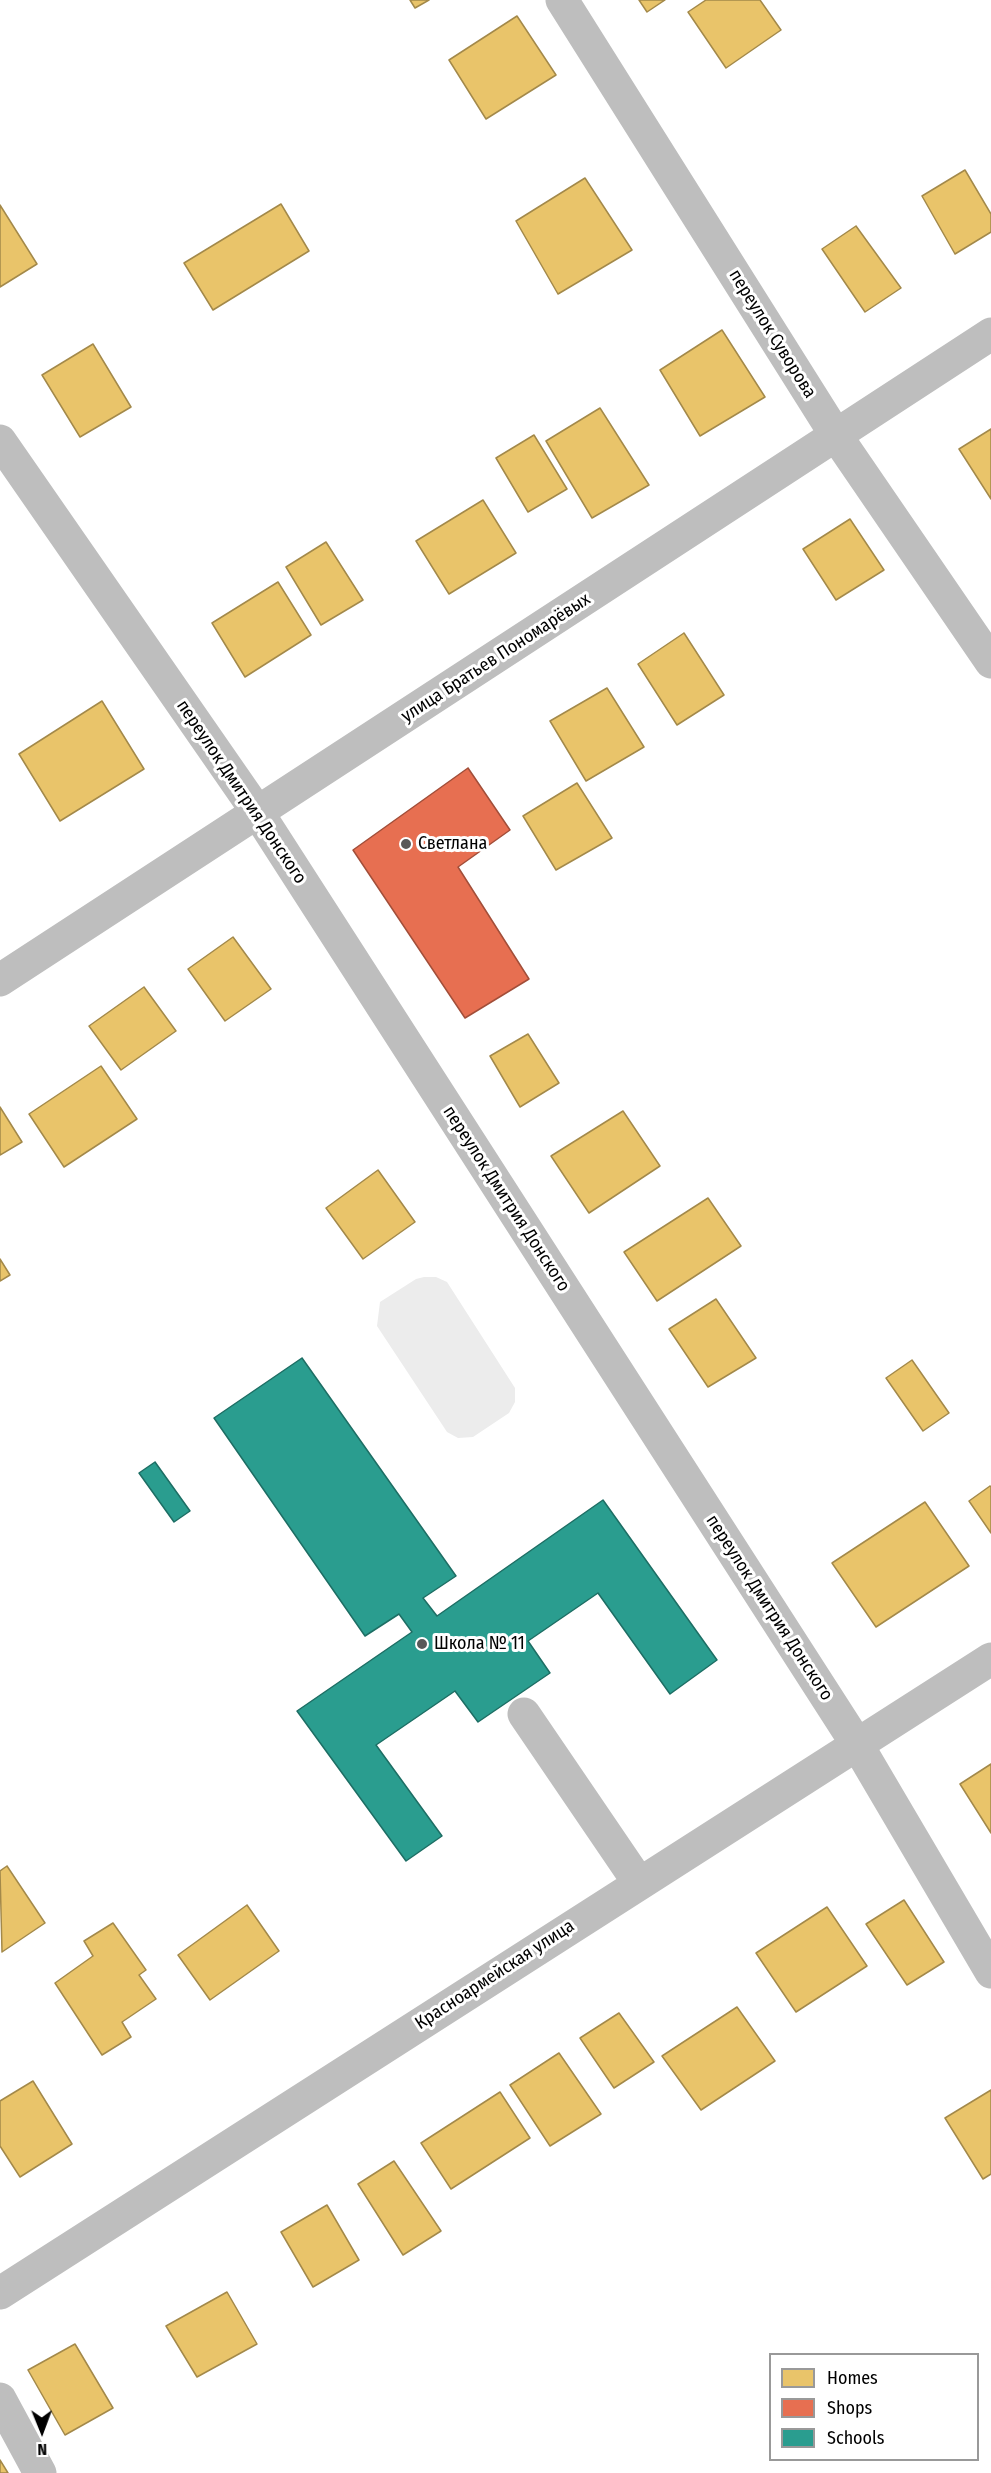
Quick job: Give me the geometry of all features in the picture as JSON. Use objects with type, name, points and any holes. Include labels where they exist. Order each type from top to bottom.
[{"type":"street","name":"переулок Суворова","points":[[562,0],[837,437],[991,662]]},
{"type":"street","name":"улица Братьев Пономарёвых","points":[[0,980],[837,437],[991,334]]},
{"type":"street","name":"переулок Дмитрия Донского","points":[[0,441],[258,813],[858,1746],[991,1972]]},
{"type":"street","name":"Красноармейская улица","points":[[0,2293],[991,1659]]},
{"type":"street","points":[[524,1714],[639,1883]]},
{"type":"street","points":[[0,2399],[40,2473]]},
{"type":"shaded area","points":[[436,1277],[447,1282],[515,1388],[515,1402],[509,1413],[473,1437],[458,1438],[447,1432],[377,1326],[380,1302],[416,1279]]},
{"type":"building: Homes","points":[[410,0],[429,0],[415,8]]},
{"type":"building: Homes","points":[[639,0],[665,0],[647,12]]},
{"type":"building: Homes","points":[[706,0],[760,0],[781,30],[726,68],[688,12]]},
{"type":"building: Homes","points":[[517,16],[556,75],[486,119],[449,60]]},
{"type":"building: Homes","points":[[965,170],[991,214],[991,232],[955,254],[922,196]]},
{"type":"building: Homes","points":[[585,178],[632,250],[558,294],[516,221]]},
{"type":"building: Homes","points":[[281,204],[309,251],[213,310],[184,263]]},
{"type":"building: Homes","points":[[0,205],[37,264],[0,287]]},
{"type":"building: Homes","points":[[856,226],[901,288],[865,312],[822,249]]},
{"type":"building: Homes","points":[[722,330],[765,397],[700,436],[660,370]]},
{"type":"building: Homes","points":[[93,344],[131,407],[80,437],[42,375]]},
{"type":"building: Homes","points":[[600,408],[649,485],[592,518],[546,441]]},
{"type":"building: Homes","points":[[991,429],[991,499],[959,449]]},
{"type":"building: Homes","points":[[534,435],[567,489],[528,512],[496,458]]},
{"type":"building: Homes","points":[[483,500],[516,553],[449,594],[416,541]]},
{"type":"building: Homes","points":[[850,519],[884,570],[836,600],[803,549]]},
{"type":"building: Homes","points":[[326,542],[363,600],[321,625],[286,567]]},
{"type":"building: Homes","points":[[278,582],[311,635],[245,677],[212,623]]},
{"type":"building: Homes","points":[[684,633],[724,695],[677,725],[638,664]]},
{"type":"building: Homes","points":[[607,688],[644,747],[586,781],[550,721]]},
{"type":"building: Homes","points":[[102,701],[144,769],[60,821],[19,754]]},
{"type":"building: Homes","points":[[577,783],[612,838],[556,870],[523,816]]},
{"type":"building: Homes","points":[[233,937],[271,989],[225,1021],[188,969]]},
{"type":"building: Homes","points":[[144,987],[176,1031],[121,1070],[89,1026]]},
{"type":"building: Homes","points":[[528,1034],[559,1083],[520,1107],[490,1056]]},
{"type":"building: Homes","points":[[101,1066],[137,1119],[64,1167],[29,1114]]},
{"type":"building: Homes","points":[[0,1107],[22,1142],[0,1155]]},
{"type":"building: Homes","points":[[623,1111],[660,1166],[589,1213],[551,1156]]},
{"type":"building: Homes","points":[[378,1170],[415,1222],[363,1259],[326,1208]]},
{"type":"building: Homes","points":[[708,1198],[741,1246],[657,1301],[624,1252]]},
{"type":"building: Homes","points":[[0,1259],[10,1275],[0,1281]]},
{"type":"building: Homes","points":[[716,1299],[756,1358],[708,1387],[669,1329]]},
{"type":"building: Homes","points":[[912,1360],[949,1413],[923,1431],[886,1378]]},
{"type":"building: Homes","points":[[991,1487],[991,1533],[969,1501]]},
{"type":"building: Homes","points":[[925,1502],[969,1566],[876,1627],[832,1563]]},
{"type":"building: Homes","points":[[991,1764],[991,1833],[960,1784]]},
{"type":"building: Homes","points":[[7,1866],[45,1923],[2,1952],[0,1871]]},
{"type":"building: Homes","points":[[904,1900],[944,1962],[907,1985],[866,1924]]},
{"type":"building: Homes","points":[[247,1905],[279,1951],[210,2000],[178,1955]]},
{"type":"building: Homes","points":[[827,1907],[867,1966],[796,2012],[756,1953]]},
{"type":"building: Homes","points":[[113,1923],[146,1970],[139,1975],[156,1999],[122,2022],[131,2037],[102,2055],[55,1983],[93,1956],[84,1941]]},
{"type":"building: Homes","points":[[737,2007],[775,2061],[701,2110],[662,2056]]},
{"type":"building: Homes","points":[[619,2013],[654,2062],[614,2088],[580,2038]]},
{"type":"building: Homes","points":[[559,2053],[601,2114],[550,2146],[510,2085]]},
{"type":"building: Homes","points":[[33,2081],[72,2144],[20,2177],[0,2146],[0,2101]]},
{"type":"building: Homes","points":[[991,2090],[991,2174],[983,2179],[945,2118]]},
{"type":"building: Homes","points":[[500,2092],[530,2138],[451,2189],[421,2143]]},
{"type":"building: Homes","points":[[394,2161],[441,2231],[403,2255],[358,2184]]},
{"type":"building: Homes","points":[[327,2205],[359,2260],[313,2287],[281,2232]]},
{"type":"building: Homes","points":[[227,2292],[257,2344],[197,2377],[166,2326]]},
{"type":"building: Homes","points":[[75,2344],[113,2408],[65,2435],[28,2370]]},
{"type":"building: Homes","points":[[0,2460],[8,2473],[0,2473]]},
{"type":"building: Shops","points":[[468,768],[510,830],[458,867],[529,979],[465,1018],[353,850]]},
{"type":"building: Schools","points":[[302,1358],[456,1576],[423,1598],[437,1616],[603,1500],[717,1660],[670,1694],[598,1593],[528,1641],[550,1673],[478,1722],[455,1691],[376,1745],[442,1836],[406,1861],[297,1711],[412,1632],[399,1614],[365,1636],[214,1418]]},
{"type":"building: Schools","points":[[155,1462],[190,1511],[174,1522],[139,1473]]},
{"type":"place","name":"Светлана","points":[[406,844]]},
{"type":"place","name":"Школа № 11","points":[[422,1644]]}]
